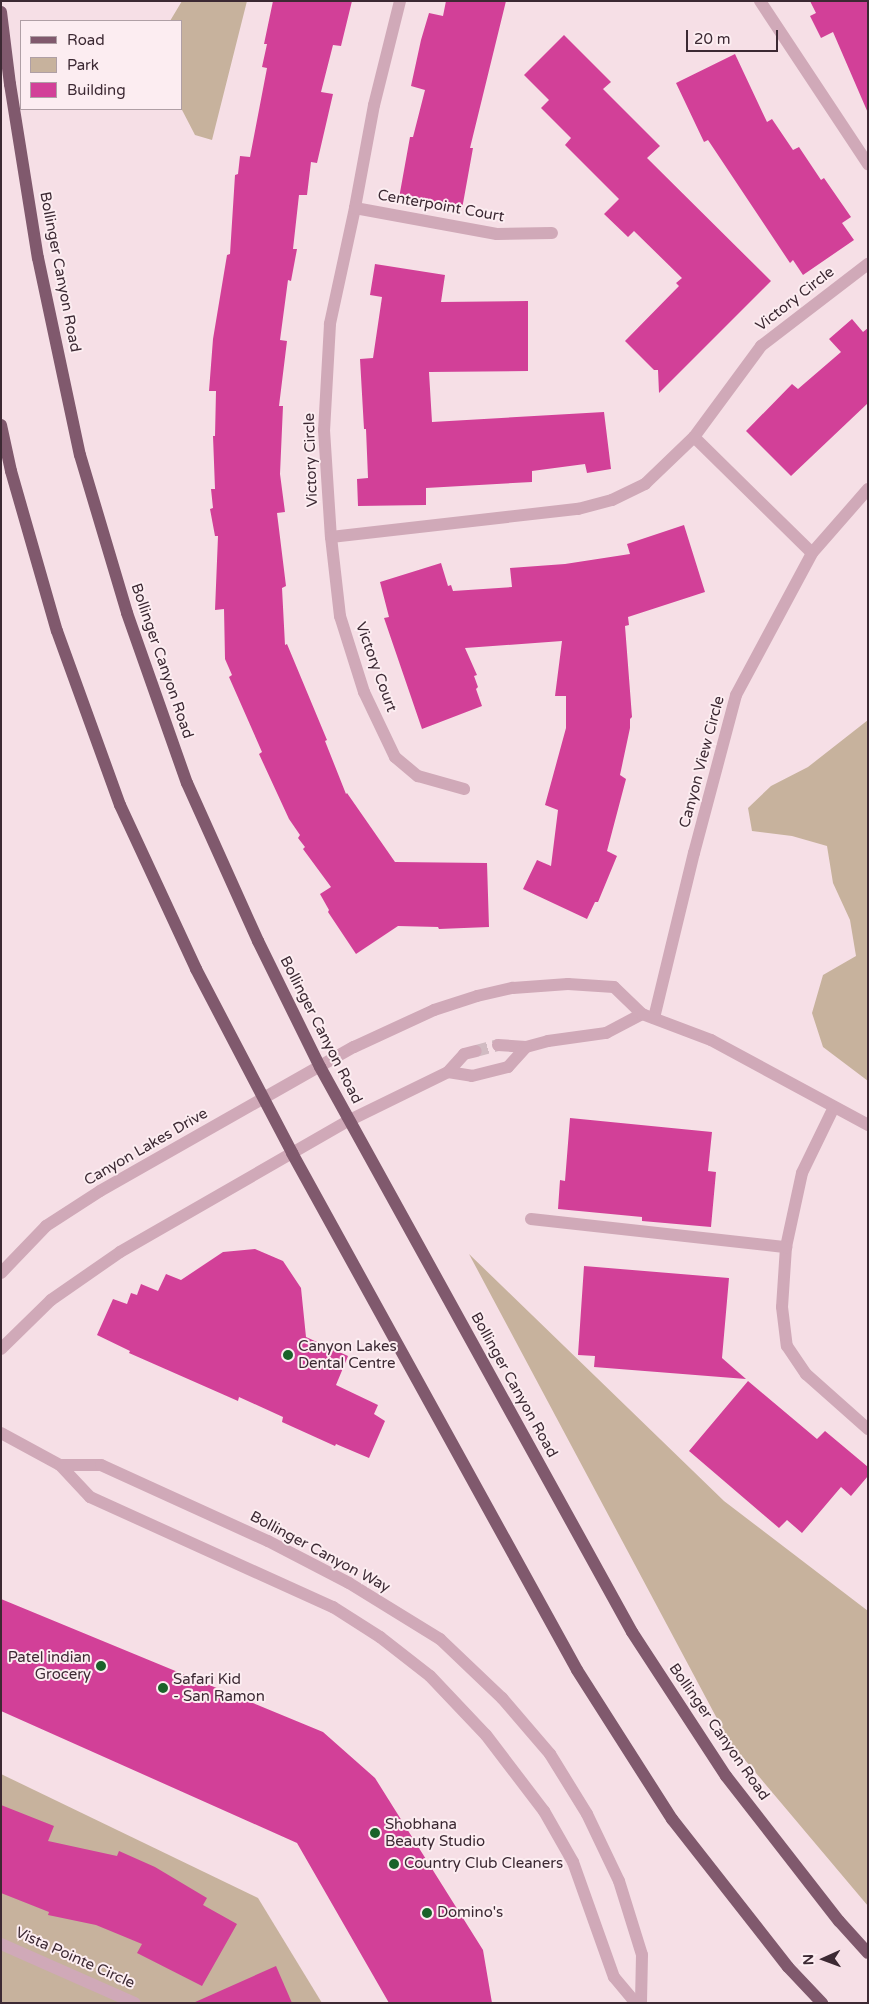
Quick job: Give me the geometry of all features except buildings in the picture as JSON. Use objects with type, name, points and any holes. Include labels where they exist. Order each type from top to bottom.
[{"type":"main road","name":"Bollinger Canyon Road","points":[[1,12],[10,84],[38,258],[80,456],[127,613],[187,783],[258,942],[320,1067],[632,1632],[726,1776],[839,1921],[868,1953]]},
{"type":"main road","points":[[1,425],[11,471],[57,631],[120,805],[196,969],[263,1098],[577,1670],[672,1819],[788,1967],[822,2003]]},
{"type":"street","name":"Victory Circle","points":[[400,1],[374,105],[356,208],[330,324],[324,430],[331,537],[578,509],[612,500],[645,484],[694,437],[761,346],[868,264]]},
{"type":"street","points":[[760,1],[868,164]]},
{"type":"street","name":"Centerpoint Court","points":[[356,208],[497,234],[552,233]]},
{"type":"street","points":[[694,437],[812,553]]},
{"type":"street","name":"Canyon View Circle","points":[[648,1016],[736,695],[812,553],[868,489]]},
{"type":"street","name":"Victory Court","points":[[331,537],[340,616],[364,692],[395,757],[418,776],[464,789]]},
{"type":"street","points":[[320,1067],[354,1048],[434,1010],[477,996],[513,988],[568,984],[614,987],[648,1016],[711,1040],[868,1125]]},
{"type":"street","points":[[498,1045],[526,1047],[548,1041],[606,1033],[648,1016]]},
{"type":"street","points":[[448,1072],[472,1076],[508,1067],[526,1047]]},
{"type":"street","points":[[1,1348],[51,1300],[120,1252],[350,1120],[448,1072],[464,1054],[476,1051]]},
{"type":"street","name":"Canyon Lakes Drive","points":[[1,1273],[54,1221],[100,1191],[320,1067]]},
{"type":"street","points":[[834,1107],[802,1173],[786,1246],[782,1307],[787,1346],[806,1374],[868,1429]]},
{"type":"street","points":[[531,1219],[786,1246]]},
{"type":"street","name":"Bollinger Canyon Way","points":[[1,1433],[60,1465],[90,1497],[333,1607],[380,1637],[430,1676],[486,1735],[544,1811],[573,1862],[614,1977],[636,2003]]},
{"type":"street","name":"Bollinger Canyon Way","points":[[60,1465],[101,1465],[268,1541],[349,1583],[440,1640],[502,1698],[544,1747],[588,1814],[619,1880],[642,1955],[641,2003]]},
{"type":"street","name":"Vista Pointe Circle","points":[[1,1944],[135,2003]]},
{"type":"green space","points":[[182,1],[247,1],[212,140],[195,135],[182,110],[182,20],[171,20]]},
{"type":"green space","points":[[868,720],[868,1081],[823,1047],[812,1013],[823,975],[856,956],[850,920],[833,883],[827,846],[792,836],[752,831],[748,808],[771,786],[808,767]]},
{"type":"green space","points":[[469,1254],[724,1501],[868,1611],[868,1906],[729,1741]]},
{"type":"green space","points":[[1,1774],[258,1898],[322,2003],[1,2003]]},
{"type":"tunnel","points":[[476,1051],[498,1045]]},
{"type":"place","name":"Canyon Lakes Dental Centre","points":[[288,1355]]},
{"type":"place","name":"Patel indian Grocery","points":[[101,1666]]},
{"type":"place","name":"Safari Kid - San Ramon","points":[[163,1688]]},
{"type":"place","name":"Shobhana Beauty Studio","points":[[375,1833]]},
{"type":"place","name":"Country Club Cleaners","points":[[394,1864]]},
{"type":"place","name":"Domino's","points":[[427,1913]]}]
